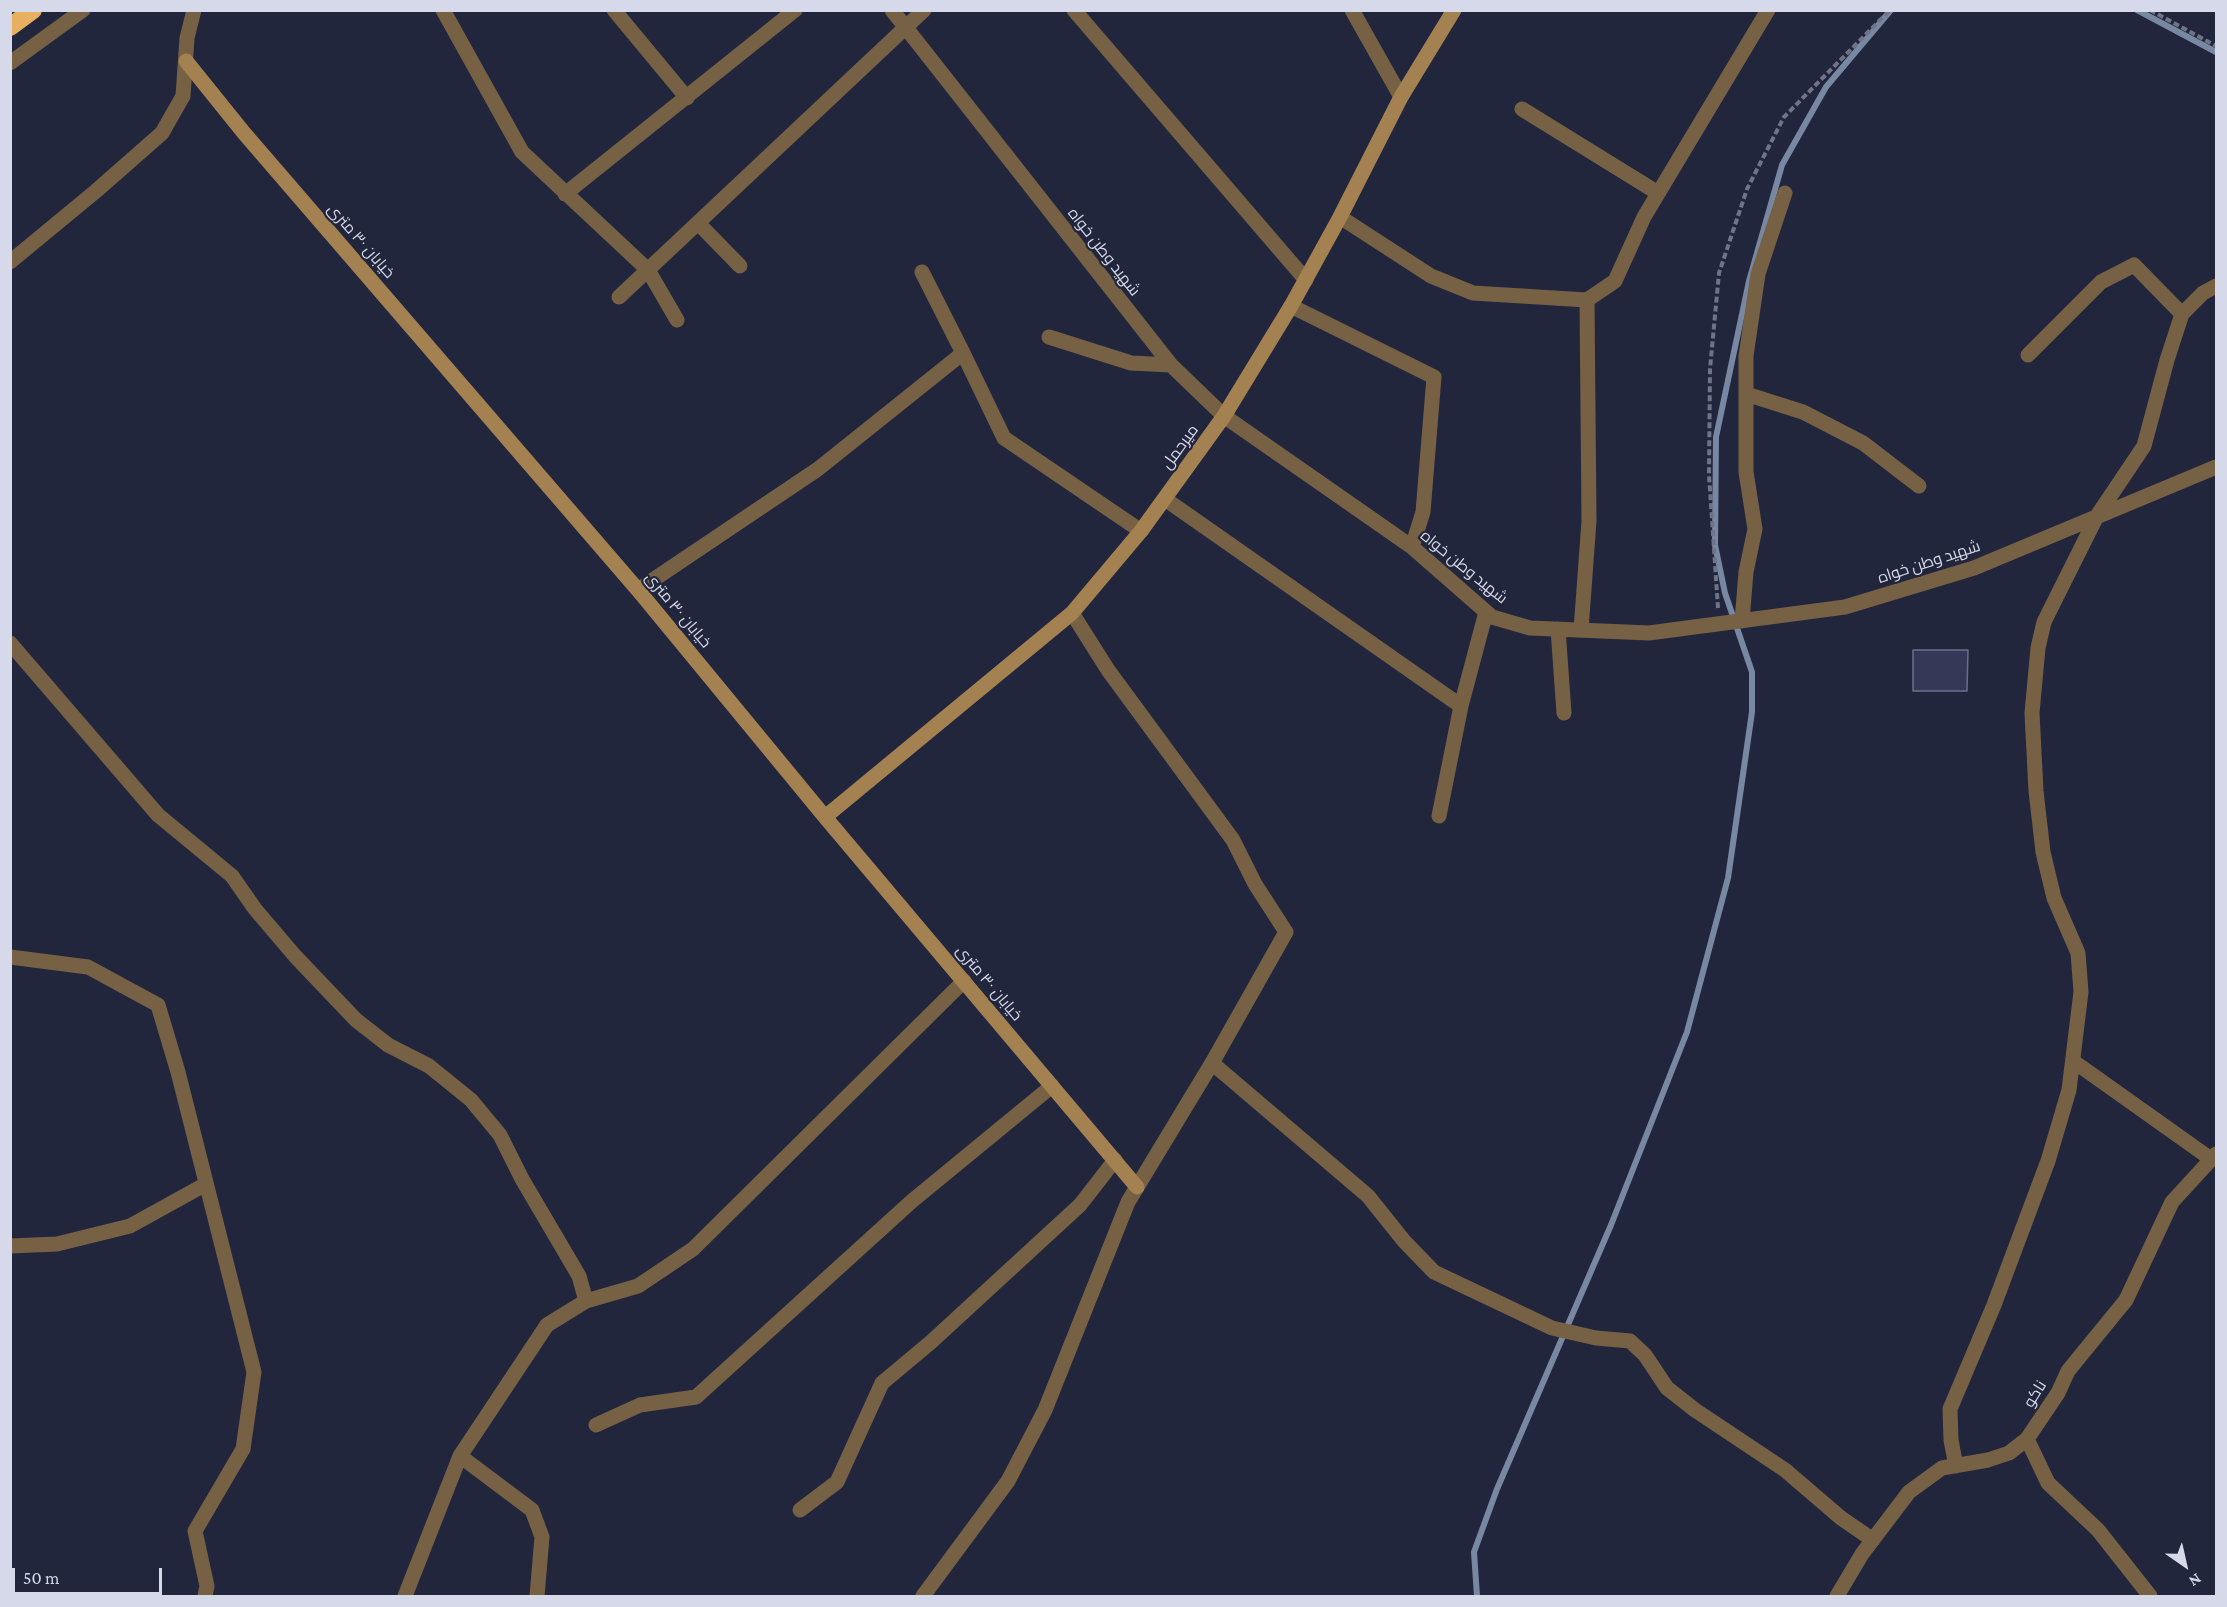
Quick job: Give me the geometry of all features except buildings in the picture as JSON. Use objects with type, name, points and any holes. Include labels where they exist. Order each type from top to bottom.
[{"type":"highway","points":[[10,27],[33,10]]},
{"type":"street","points":[[10,63],[83,10]]},
{"type":"street","points":[[10,262],[162,133],[183,96],[187,38],[194,10]]},
{"type":"street","points":[[443,10],[522,152],[648,270],[677,320]]},
{"type":"street","points":[[614,10],[687,98]]},
{"type":"street","points":[[565,194],[795,10]]},
{"type":"street","name":"شهید وطن خواه","points":[[892,10],[904,29],[1171,365],[1224,417],[1412,547],[1492,617],[1530,628],[1649,633],[1845,607],[1974,568],[2217,467]]},
{"type":"street","points":[[619,297],[924,10]]},
{"type":"street","points":[[1352,10],[1401,97]]},
{"type":"street","name":"میرحمل","points":[[825,817],[1072,613],[1141,531],[1224,417],[1291,306],[1340,217],[1401,97],[1454,10]]},
{"type":"street","points":[[1340,217],[1431,276],[1473,293],[1587,300],[1615,281],[1644,217],[1768,11]]},
{"type":"street","points":[[1080,12],[1306,280]]},
{"type":"street","name":"خیابان ۳۰ متری","points":[[186,61],[244,133],[638,590],[825,817],[1137,1187]]},
{"type":"street","points":[[1522,109],[1658,193]]},
{"type":"street","points":[[1742,621],[1746,572],[1755,529],[1746,472],[1746,356],[1758,274],[1785,193]]},
{"type":"street","points":[[698,223],[740,266]]},
{"type":"street","points":[[2028,355],[2101,282],[2134,265],[2182,314]]},
{"type":"street","points":[[922,272],[1004,438],[1141,531]]},
{"type":"street","points":[[1956,1466],[1951,1440],[1950,1410],[1994,1305],[2048,1161],[2069,1090],[2082,992],[2078,953],[2054,898],[2043,852],[2036,791],[2032,713],[2038,648],[2044,622],[2097,516],[2144,446],[2182,314],[2203,293],[2217,286]]},
{"type":"street","points":[[1581,630],[1589,521],[1587,300]]},
{"type":"street","points":[[1291,306],[1434,377],[1423,512],[1412,547]]},
{"type":"street","points":[[1049,337],[1131,363],[1171,365]]},
{"type":"street","points":[[638,590],[818,469],[963,353]]},
{"type":"street","points":[[1746,394],[1803,412],[1863,442],[1919,486]]},
{"type":"street","points":[[1165,499],[1461,706]]},
{"type":"street","points":[[1439,816],[1461,706],[1486,612]]},
{"type":"street","points":[[923,1596],[1008,1481],[1044,1410],[1128,1202],[1212,1063],[1286,932],[1255,884],[1233,840],[1108,670],[1072,613]]},
{"type":"street","points":[[1558,629],[1564,713]]},
{"type":"street","points":[[10,643],[158,815],[232,876],[255,909],[288,948],[356,1020],[388,1045],[429,1066],[471,1100],[500,1135],[522,1179],[579,1276],[586,1301]]},
{"type":"street","points":[[10,957],[88,967],[158,1005],[178,1072],[254,1372],[243,1449],[195,1531],[207,1586],[205,1596]]},
{"type":"street","points":[[405,1596],[460,1456],[547,1325],[586,1301],[638,1286],[693,1249],[964,981]]},
{"type":"street","points":[[2073,1061],[2214,1156]]},
{"type":"street","points":[[1212,1063],[1368,1196],[1404,1241],[1434,1272],[1552,1328],[1596,1338],[1630,1341],[1645,1355],[1667,1388],[1695,1410],[1785,1470],[1841,1518],[1873,1540]]},
{"type":"street","points":[[596,1425],[640,1405],[696,1397],[912,1201],[1052,1086]]},
{"type":"street","name":"ناکو","points":[[1837,1596],[1873,1540],[1909,1492],[1942,1468],[1988,1460],[2009,1453],[2027,1439],[2058,1393],[2068,1371],[2126,1300],[2172,1202],[2214,1156]]},
{"type":"street","points":[[800,1509],[837,1482],[882,1383],[931,1342],[1080,1205],[1114,1160]]},
{"type":"street","points":[[10,1246],[57,1244],[130,1226],[206,1184]]},
{"type":"street","points":[[2027,1439],[2048,1483],[2098,1530],[2150,1596]]},
{"type":"street","points":[[460,1456],[532,1510],[542,1537],[537,1596]]},
{"type":"path","points":[[2150,10],[2217,46]]},
{"type":"waterway","points":[[1477,1596],[1474,1552],[1497,1489],[1611,1225],[1687,1032],[1728,878],[1752,712],[1752,672],[1725,593],[1715,545],[1716,437],[1749,281],[1782,165],[1826,87],[1891,10]]},
{"type":"waterway","points":[[2137,10],[2216,52]]}]
